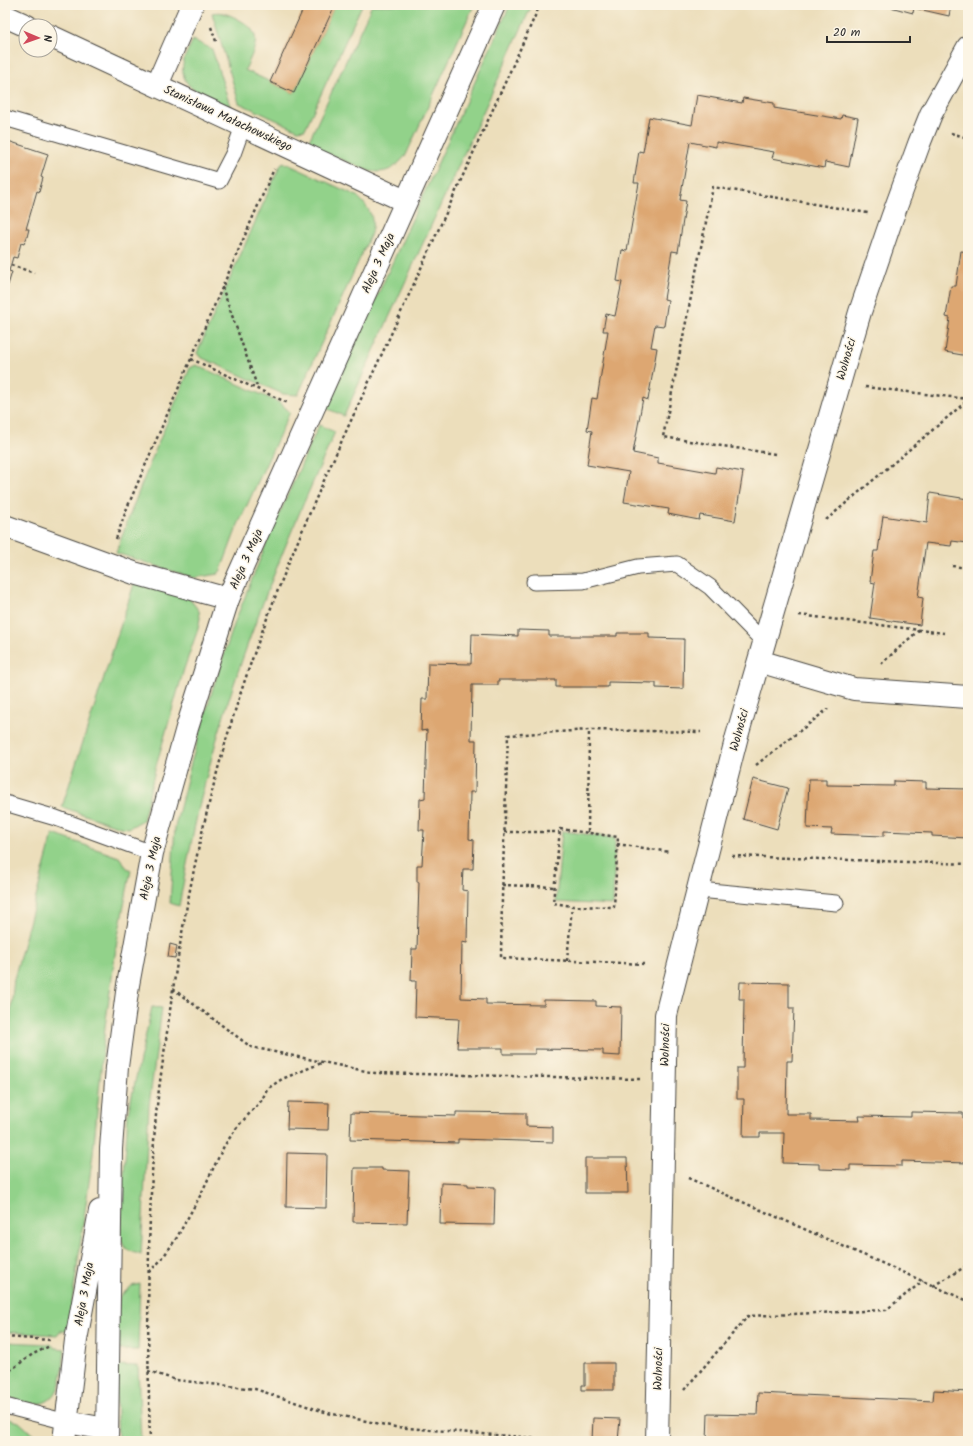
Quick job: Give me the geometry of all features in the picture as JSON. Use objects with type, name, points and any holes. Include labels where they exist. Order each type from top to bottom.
[{"type":"street","points":[[156,85],[192,5]]},
{"type":"street","name":"Aleja 3 Maja","points":[[106,1435],[111,1149],[117,1067],[128,985],[152,853],[187,728],[228,599],[494,5]]},
{"type":"street","points":[[5,16],[18,22]]},
{"type":"street","name":"Stanisława Małachowskiego","points":[[58,40],[405,201]]},
{"type":"street","name":"Wolności","points":[[657,1441],[666,1015],[737,736],[860,312],[889,225],[931,114],[963,69],[968,47]]},
{"type":"street","points":[[5,526],[134,573],[228,599]]},
{"type":"street","points":[[761,651],[854,689],[968,697]]},
{"type":"street","name":"Aleja 3 Maja","points":[[65,1431],[76,1340],[111,1149]]},
{"type":"street","points":[[65,1431],[106,1435]]},
{"type":"lane","points":[[5,118],[219,181],[233,154],[243,126]]},
{"type":"lane","points":[[534,582],[583,582],[638,567],[677,564],[710,587],[761,651]]},
{"type":"lane","points":[[5,803],[56,818],[152,853]]},
{"type":"lane","points":[[698,890],[836,904]]},
{"type":"lane","points":[[5,1406],[65,1431]]},
{"type":"path","points":[[150,1441],[148,1272],[156,1111],[172,989],[185,911],[201,835],[234,714],[267,617],[322,485],[540,5]]},
{"type":"path","points":[[947,132],[968,138]]},
{"type":"path","points":[[108,563],[127,508],[274,168]]},
{"type":"path","points":[[775,454],[663,437],[713,187],[872,214]]},
{"type":"path","points":[[11,265],[34,273]]},
{"type":"path","points":[[222,287],[258,389]]},
{"type":"path","points":[[191,359],[292,405]]},
{"type":"path","points":[[860,386],[968,399]]},
{"type":"path","points":[[824,522],[968,399]]},
{"type":"path","points":[[952,566],[968,568]]},
{"type":"path","points":[[796,615],[944,633]]},
{"type":"path","points":[[754,767],[854,689],[919,630]]},
{"type":"path","points":[[644,964],[502,958],[502,885],[508,735],[589,730],[701,732]]},
{"type":"path","points":[[588,832],[589,730]]},
{"type":"path","points":[[504,832],[559,832],[560,829],[618,837],[614,907],[572,906],[553,903],[559,832]]},
{"type":"path","points":[[617,844],[670,852]]},
{"type":"path","points":[[726,856],[968,864]]},
{"type":"path","points":[[502,885],[555,887]]},
{"type":"path","points":[[567,961],[572,906]]},
{"type":"path","points":[[172,989],[251,1047],[375,1073],[646,1080]]},
{"type":"path","points":[[148,1272],[161,1260],[176,1239],[200,1196],[224,1146],[238,1126],[262,1100],[267,1089],[282,1079],[324,1062]]},
{"type":"path","points":[[687,1178],[968,1301]]},
{"type":"path","points":[[933,1286],[968,1265]]},
{"type":"path","points":[[679,1395],[748,1316],[886,1310],[923,1281]]},
{"type":"path","points":[[5,1337],[51,1340]]},
{"type":"path","points":[[5,1374],[33,1354],[52,1344]]},
{"type":"path","points":[[148,1371],[176,1380],[256,1389],[328,1413],[395,1427],[546,1439],[550,1441]]},
{"type":"green space","points":[[335,5],[362,5],[305,129],[298,130],[239,103],[212,13],[221,13],[236,18],[251,29],[255,35],[256,41],[245,70],[294,93]]},
{"type":"green space","points":[[372,5],[474,5],[406,155],[394,167],[381,172],[369,171],[307,145]]},
{"type":"green space","points":[[510,5],[532,5],[344,416],[326,408]]},
{"type":"green space","points":[[193,40],[212,49],[231,109],[197,92],[185,79],[183,70],[184,60]]},
{"type":"green space","points":[[283,162],[357,196],[371,214],[372,219],[372,230],[370,236],[298,395],[283,394],[200,357],[197,353]]},
{"type":"green space","points":[[196,365],[280,403],[290,412],[237,527],[221,570],[218,574],[194,578],[116,553],[142,483],[180,391],[190,368]]},
{"type":"green space","points":[[319,425],[335,432],[280,559],[255,623],[231,693],[201,799],[179,906],[170,903],[175,827],[191,763],[213,688],[236,619],[269,537]]},
{"type":"green space","points":[[135,581],[189,598],[199,611],[200,618],[198,629],[184,669],[156,766],[143,820],[129,828],[120,827],[62,807]]},
{"type":"green space","points":[[562,831],[615,838],[613,905],[556,902]]},
{"type":"green space","points":[[53,834],[119,857],[127,868],[131,870],[117,941],[105,1027],[93,1154],[68,1331],[60,1331],[57,1335],[5,1332],[5,1071],[14,979]]},
{"type":"green space","points":[[152,1007],[162,1008],[149,1105],[141,1255],[127,1249],[123,1244],[120,1235],[128,1113]]},
{"type":"green space","points":[[140,1284],[138,1350],[115,1350],[119,1297],[132,1286]]},
{"type":"green space","points":[[5,1342],[50,1344],[56,1348],[65,1349],[61,1379],[54,1396],[47,1401],[38,1404],[26,1403],[5,1396]]},
{"type":"green space","points":[[115,1365],[138,1366],[141,1441],[118,1441]]},
{"type":"green space","points":[[5,1418],[19,1422],[40,1441],[5,1441]]},
{"type":"building","points":[[305,5],[335,5],[294,93],[270,82]]},
{"type":"building","points":[[883,5],[951,5],[949,16],[914,8],[913,13]]},
{"type":"building","points":[[697,95],[742,103],[743,98],[774,103],[774,108],[841,119],[842,115],[858,118],[849,167],[825,162],[824,168],[772,158],[774,152],[716,142],[716,147],[690,142],[680,200],[686,201],[678,252],[672,251],[664,299],[668,300],[664,326],[655,325],[651,347],[657,348],[648,400],[643,398],[633,453],[658,458],[658,463],[715,473],[716,467],[743,472],[735,521],[700,515],[699,520],[668,514],[669,509],[624,502],[629,472],[587,465],[592,431],[587,430],[592,398],[597,399],[608,331],[603,331],[606,314],[615,316],[622,282],[617,281],[622,250],[627,251],[639,183],[634,183],[639,151],[643,152],[649,117],[692,125]]},
{"type":"building","points":[[5,140],[48,154],[41,177],[43,178],[39,192],[37,191],[26,229],[29,229],[27,237],[24,244],[21,243],[17,258],[13,257],[9,271],[12,272],[8,285],[5,284]]},
{"type":"building","points":[[961,251],[968,252],[968,356],[945,352],[950,318],[946,317],[951,286],[956,286]]},
{"type":"building","points":[[930,493],[968,499],[968,543],[952,541],[951,546],[926,543],[918,597],[923,598],[920,625],[870,618],[875,583],[870,582],[874,551],[878,551],[883,516],[927,523]]},
{"type":"building","points":[[518,630],[549,631],[549,636],[617,636],[617,633],[649,633],[649,638],[684,639],[683,689],[656,688],[656,683],[608,682],[608,687],[556,687],[556,680],[498,680],[498,685],[472,685],[471,740],[476,740],[475,792],[470,792],[469,839],[474,840],[473,869],[463,869],[462,890],[468,891],[467,943],[462,942],[461,998],[486,999],[486,1004],[544,1005],[544,1000],[596,1001],[596,1006],[621,1007],[620,1056],[603,1055],[603,1050],[535,1049],[535,1054],[503,1054],[503,1048],[457,1048],[459,1019],[415,1017],[416,981],[411,981],[412,949],[417,949],[419,882],[417,882],[417,865],[422,865],[424,830],[419,830],[420,799],[425,798],[427,730],[421,731],[422,699],[427,699],[428,663],[471,664],[472,634],[518,636]]},
{"type":"building","points":[[753,779],[788,788],[777,829],[743,819]]},
{"type":"building","points":[[809,779],[826,779],[826,785],[894,786],[894,781],[926,782],[926,788],[968,789],[968,838],[932,836],[932,833],[884,831],[884,836],[831,834],[832,829],[807,828]]},
{"type":"building","points":[[170,944],[177,946],[175,958],[168,957]]},
{"type":"building","points":[[740,982],[789,983],[789,1008],[794,1008],[792,1061],[787,1061],[786,1114],[811,1114],[811,1120],[860,1121],[859,1116],[911,1117],[911,1112],[963,1113],[963,1118],[968,1119],[968,1163],[902,1161],[902,1166],[850,1165],[850,1170],[819,1169],[819,1164],[783,1163],[784,1133],[760,1133],[760,1137],[743,1137],[744,1099],[737,1099],[737,1068],[743,1068],[744,999],[739,999]]},
{"type":"building","points":[[288,1102],[329,1103],[328,1130],[287,1129]]},
{"type":"building","points":[[456,1112],[526,1113],[526,1126],[553,1127],[553,1142],[458,1139],[458,1143],[350,1140],[351,1113],[456,1116]]},
{"type":"building","points":[[287,1153],[327,1154],[326,1208],[286,1207]]},
{"type":"building","points":[[585,1158],[627,1158],[628,1193],[585,1193]]},
{"type":"building","points":[[354,1168],[382,1168],[382,1170],[409,1171],[407,1223],[353,1222]]},
{"type":"building","points":[[441,1183],[495,1187],[494,1225],[440,1224]]},
{"type":"building","points":[[585,1363],[614,1363],[614,1390],[582,1390],[582,1385],[585,1385]]},
{"type":"building","points":[[934,1390],[968,1392],[968,1441],[707,1441],[708,1414],[757,1415],[758,1393],[933,1401]]},
{"type":"building","points":[[593,1418],[620,1419],[618,1441],[592,1441]]}]
